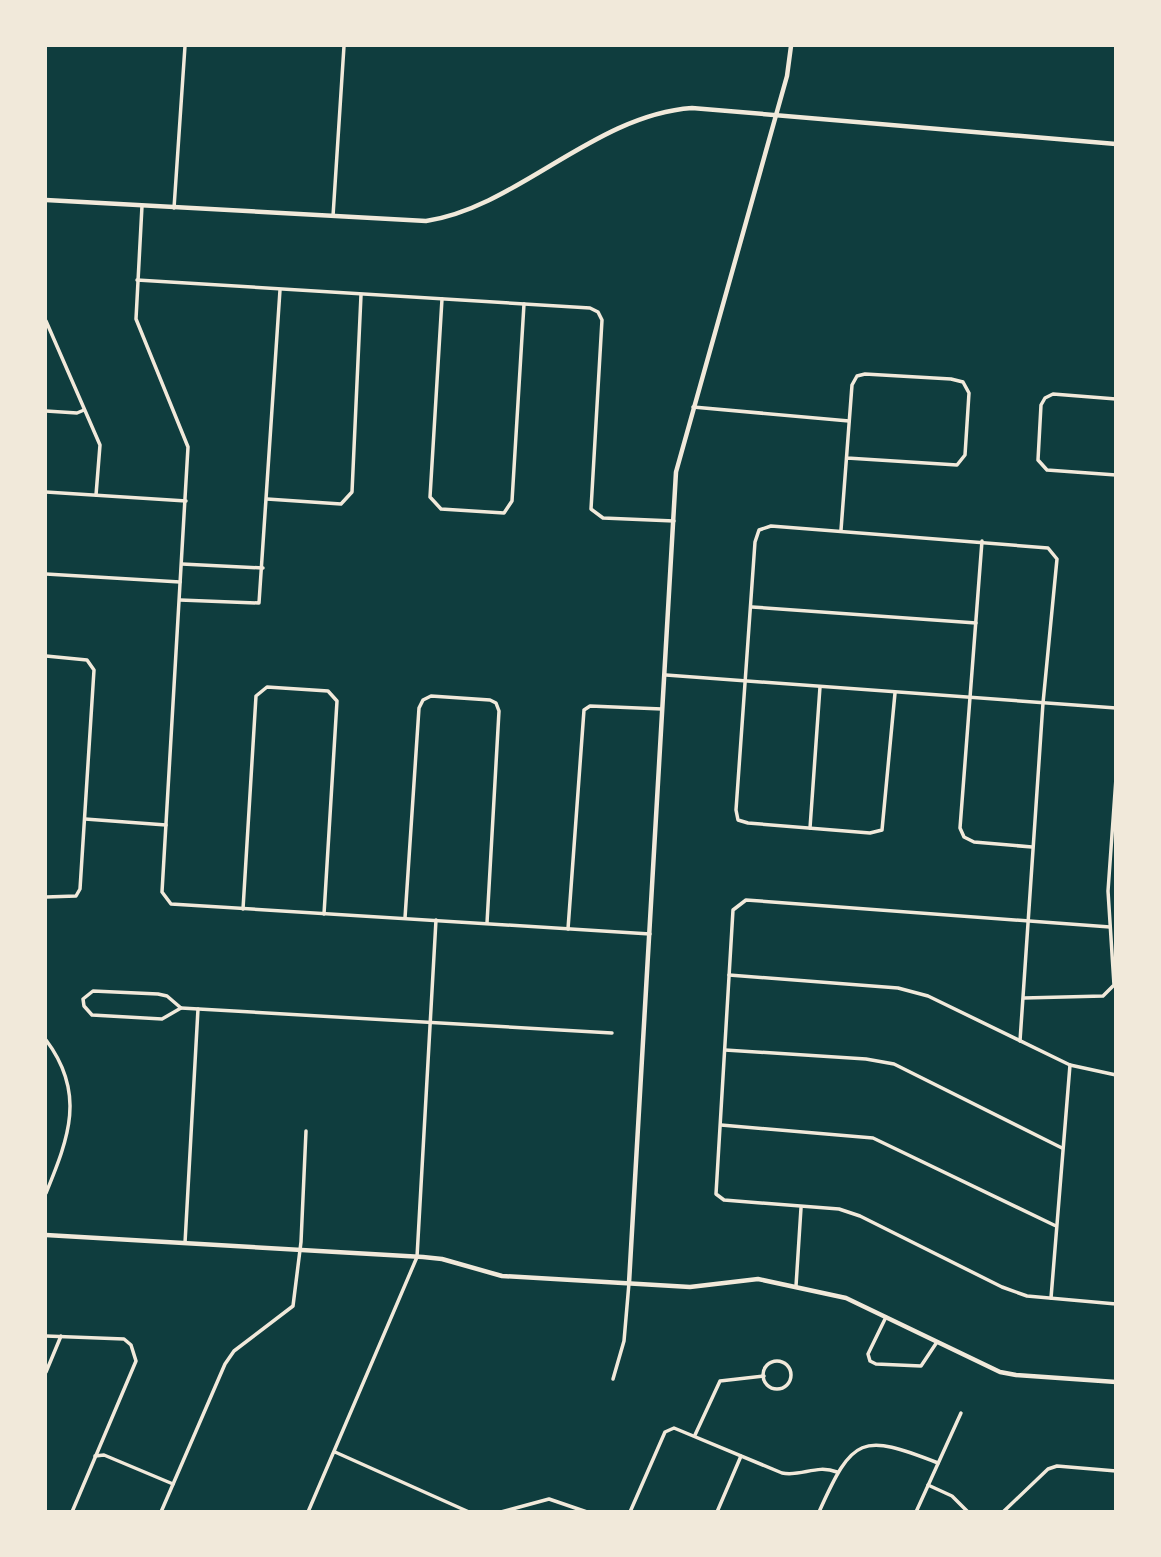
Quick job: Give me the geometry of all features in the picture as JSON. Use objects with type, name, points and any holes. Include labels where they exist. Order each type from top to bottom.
[{"type":"street","points":[[173,208],[185,46]]},
{"type":"street","points":[[333,218],[344,46]]},
{"type":"street","points":[[613,1380],[624,1340],[629,1283],[676,472],[776,114],[791,46]]},
{"type":"street","points":[[46,200],[413,222],[452,215],[625,125],[661,113],[692,108],[1115,144]]},
{"type":"street","points":[[142,206],[136,319],[188,447],[162,892],[164,899],[171,904],[650,933]]},
{"type":"street","points":[[137,280],[590,308],[598,312],[601,320],[591,509],[603,518],[674,522]]},
{"type":"street","points":[[180,600],[259,603],[280,290]]},
{"type":"street","points":[[267,499],[341,503],[352,492],[361,295]]},
{"type":"street","points":[[442,299],[430,497],[441,509],[477,512],[504,513],[512,501],[524,304]]},
{"type":"street","points":[[46,321],[100,445],[96,495]]},
{"type":"street","points":[[841,530],[852,385],[857,376],[864,374],[951,379],[963,383],[969,393],[965,455],[957,465],[847,458]]},
{"type":"street","points":[[1115,399],[1053,394],[1045,398],[1041,405],[1038,460],[1047,470],[1115,475]]},
{"type":"street","points":[[693,407],[849,421]]},
{"type":"street","points":[[46,411],[78,413],[84,410]]},
{"type":"street","points":[[46,492],[186,501]]},
{"type":"street","points":[[895,692],[882,831],[870,833],[738,820],[736,810],[755,542],[759,530],[771,526],[982,541],[1048,548],[1057,559],[1043,703],[1020,1041]]},
{"type":"street","points":[[982,541],[960,828],[964,837],[974,842],[1032,847]]},
{"type":"street","points":[[181,564],[263,568]]},
{"type":"street","points":[[46,574],[180,582]]},
{"type":"street","points":[[752,607],[976,623]]},
{"type":"street","points":[[46,656],[87,660],[94,670],[80,889],[76,896],[46,897]]},
{"type":"street","points":[[666,675],[1115,708]]},
{"type":"street","points":[[810,828],[820,686]]},
{"type":"street","points":[[243,909],[256,696],[267,687],[328,691],[337,701],[324,914]]},
{"type":"street","points":[[405,918],[419,708],[423,700],[431,696],[480,699],[496,703],[499,711],[487,923]]},
{"type":"street","points":[[568,929],[584,710],[590,706],[663,709]]},
{"type":"street","points":[[1024,998],[1103,996],[1114,985],[1108,891],[1115,778]]},
{"type":"street","points":[[85,819],[166,825]]},
{"type":"street","points":[[1110,927],[746,900],[733,910],[716,1194],[718,1199],[724,1200],[839,1209],[860,1216],[1002,1287],[1027,1296],[1115,1304]]},
{"type":"street","points":[[308,1511],[417,1257],[436,920]]},
{"type":"street","points":[[729,975],[898,988],[928,996],[1070,1065],[1115,1075]]},
{"type":"street","points":[[181,1008],[167,996],[158,994],[93,991],[83,999],[83,1006],[92,1015],[162,1019],[181,1008],[612,1033]]},
{"type":"street","points":[[185,1243],[198,1009]]},
{"type":"street","points":[[46,1040],[67,1080],[71,1119],[65,1146],[46,1193]]},
{"type":"street","points":[[725,1050],[866,1059],[894,1064],[1062,1148]]},
{"type":"street","points":[[1051,1298],[1070,1065]]},
{"type":"street","points":[[721,1125],[873,1138],[1056,1226]]},
{"type":"street","points":[[161,1511],[225,1364],[234,1351],[293,1306],[306,1131]]},
{"type":"street","points":[[796,1286],[802,1207]]},
{"type":"street","points":[[46,1235],[442,1259],[502,1276],[690,1287],[758,1279],[846,1298],[1000,1371],[1016,1376],[1115,1382]]},
{"type":"street","points":[[886,1317],[868,1354],[870,1361],[876,1364],[921,1366],[937,1342]]},
{"type":"street","points":[[46,1336],[124,1339],[135,1352],[136,1361],[72,1511]]},
{"type":"street","points":[[46,1372],[61,1336]]},
{"type":"street","points":[[775,1361],[787,1365],[791,1373],[789,1382],[778,1388],[769,1385],[764,1376],[767,1365],[775,1361]]},
{"type":"street","points":[[695,1435],[720,1381],[764,1376]]},
{"type":"street","points":[[916,1511],[961,1413]]},
{"type":"street","points":[[630,1511],[665,1432],[674,1428],[792,1475],[816,1467],[836,1472]]},
{"type":"street","points":[[819,1511],[836,1472],[849,1454],[876,1443],[893,1446],[938,1463]]},
{"type":"street","points":[[335,1452],[469,1511]]},
{"type":"street","points":[[95,1456],[104,1455],[173,1484]]},
{"type":"street","points":[[717,1511],[741,1456]]},
{"type":"street","points":[[1003,1511],[1048,1469],[1057,1466],[1115,1471]]},
{"type":"street","points":[[928,1485],[952,1496],[968,1511]]},
{"type":"street","points":[[501,1511],[549,1499],[587,1511]]}]
